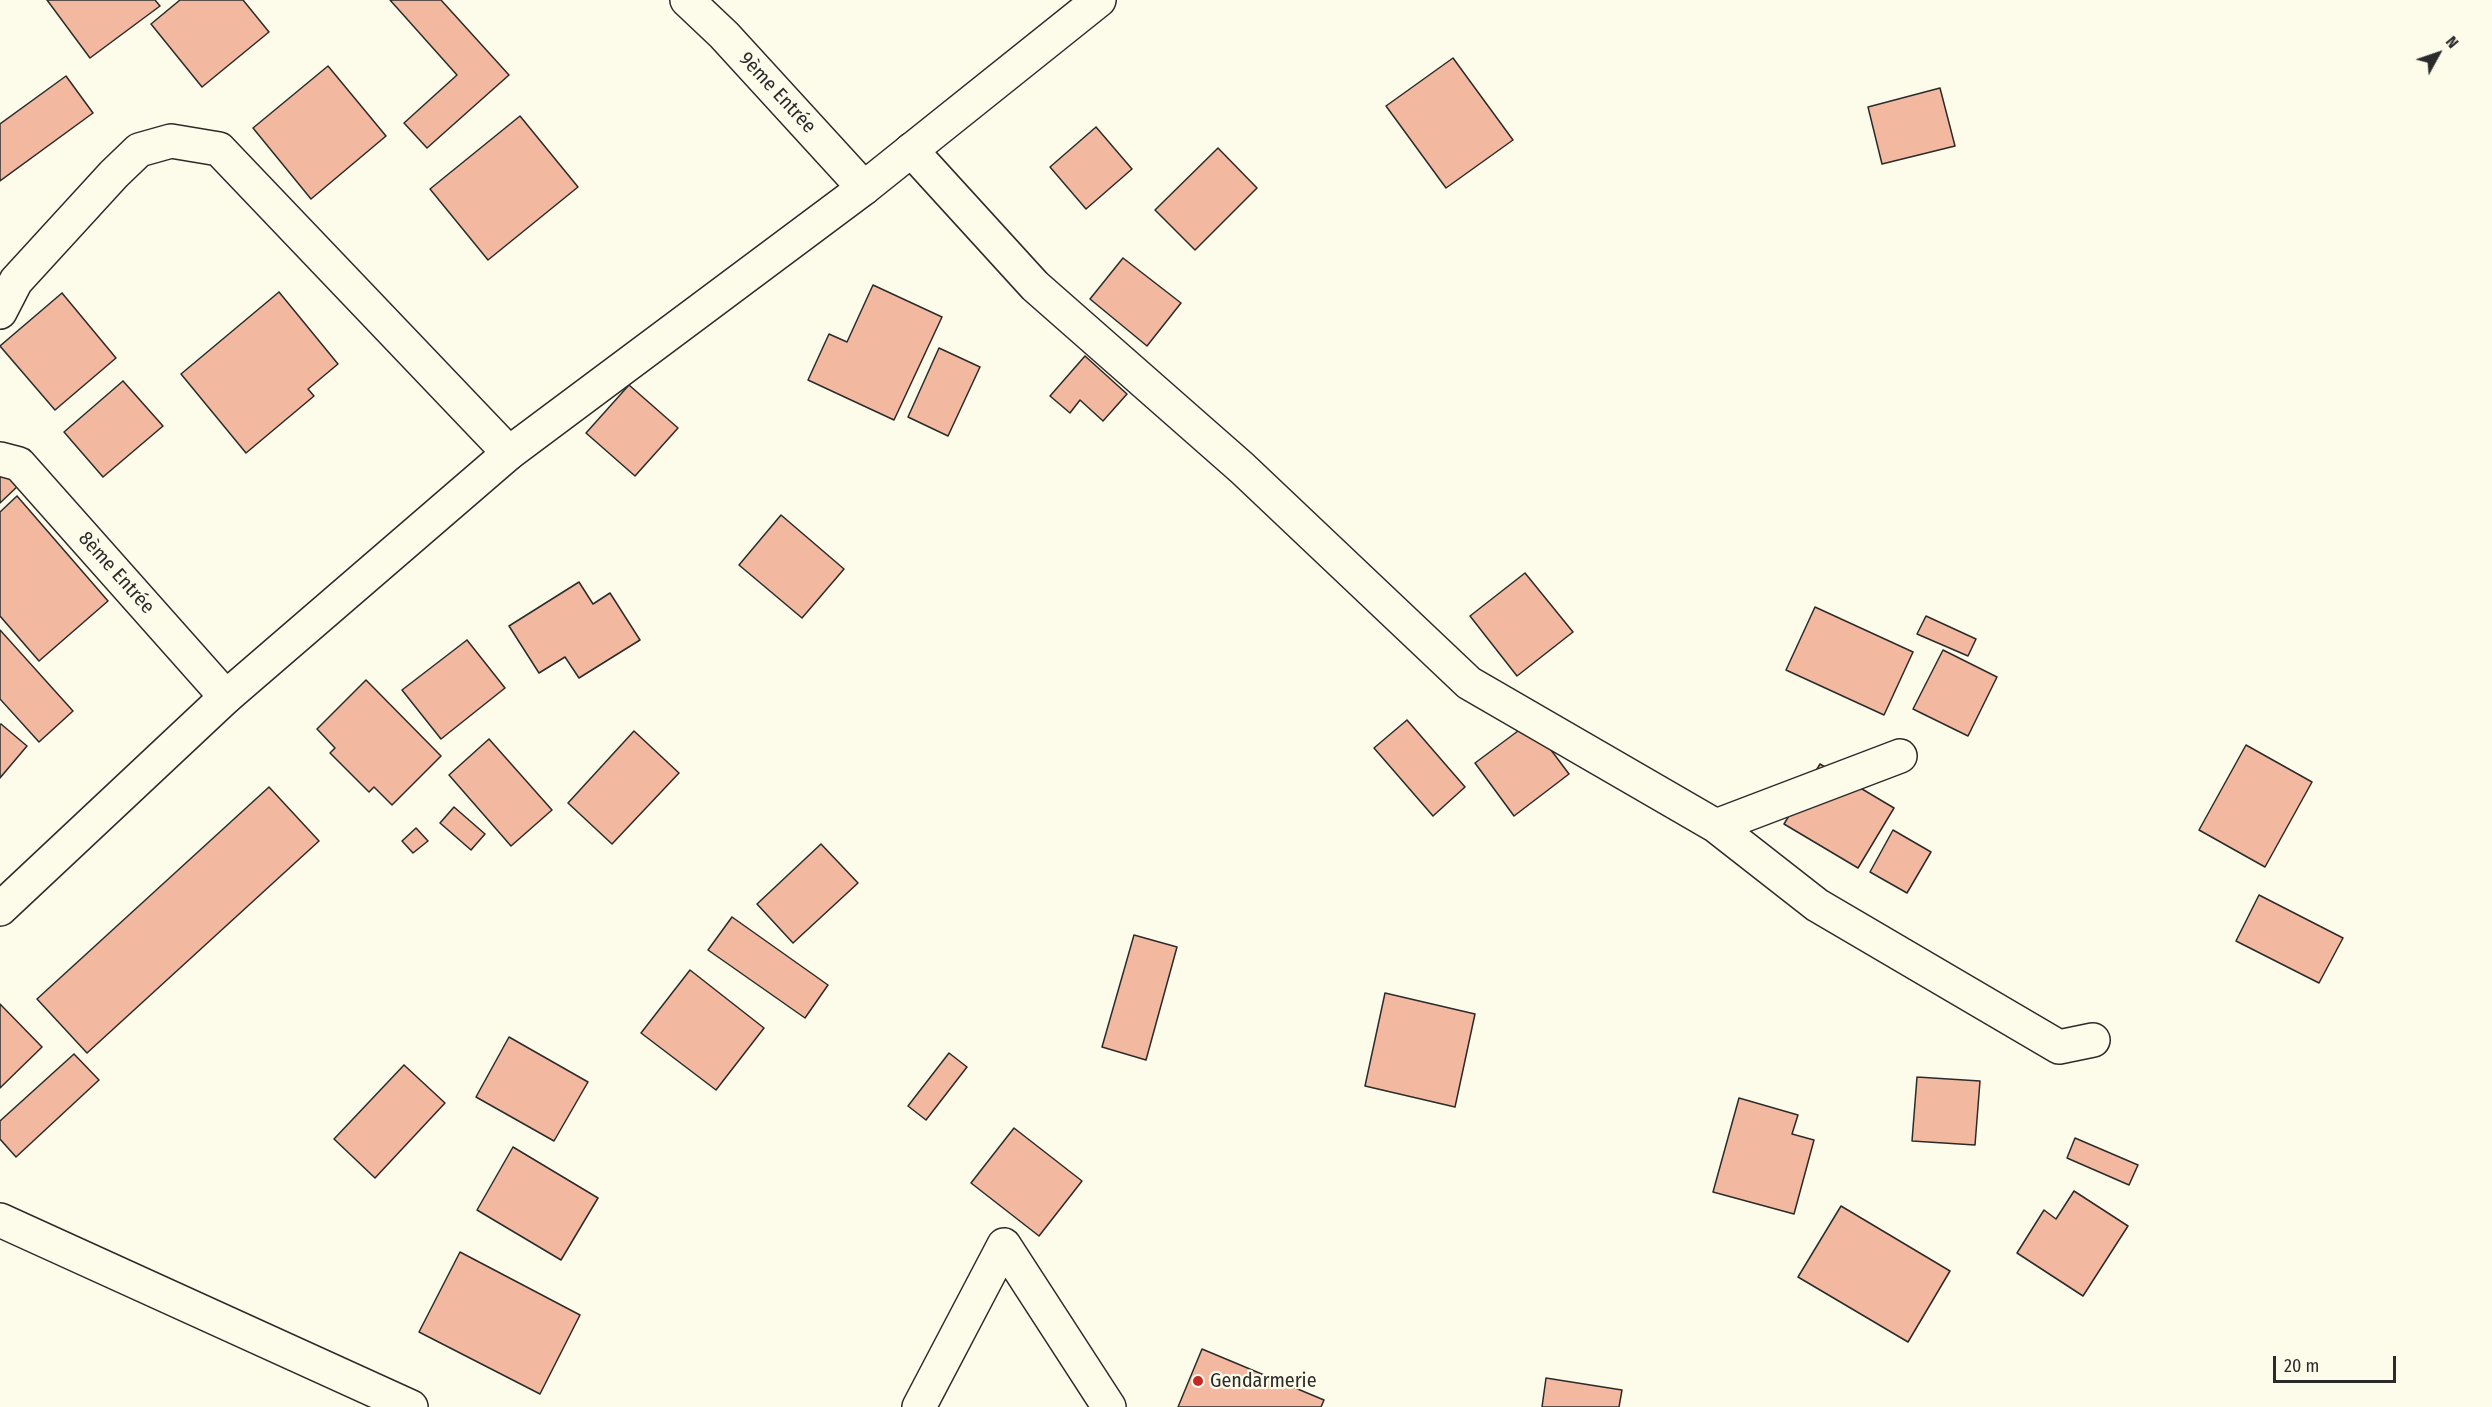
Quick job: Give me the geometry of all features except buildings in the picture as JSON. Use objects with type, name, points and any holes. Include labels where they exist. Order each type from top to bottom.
[{"type":"street","name":"9ème Entrée","points":[[687,0],[724,35],[864,188]]},
{"type":"street","points":[[0,909],[226,697],[509,453],[864,188],[1099,0]]},
{"type":"street","points":[[0,312],[16,281],[139,150],[171,141],[219,149],[509,453]]},
{"type":"street","points":[[911,150],[1035,286],[1242,468],[1469,682],[1716,826],[1817,905],[2059,1047],[2093,1040]]},
{"type":"street","name":"8ème Entrée","points":[[0,459],[19,464],[226,697]]},
{"type":"street","points":[[1716,826],[1900,756]]},
{"type":"street","points":[[0,1220],[411,1407]]},
{"type":"street","points":[[919,1407],[1004,1245],[1109,1407]]},
{"type":"place","name":"Gendarmerie","points":[[1198,1381]]}]
